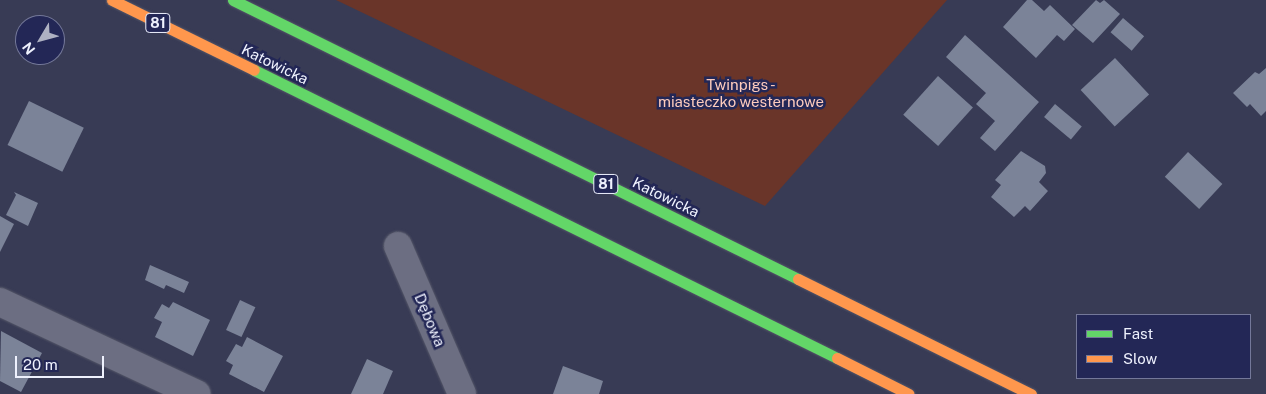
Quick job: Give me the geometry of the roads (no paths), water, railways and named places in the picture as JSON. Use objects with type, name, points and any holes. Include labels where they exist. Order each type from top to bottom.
[{"type":"main road","name":"Katowicka","points":[[112,0],[909,394]]},
{"type":"main road","name":"Katowicka","points":[[233,0],[1031,394]]},
{"type":"street","name":"Dębowa","points":[[398,246],[462,394]]},
{"type":"street","points":[[0,302],[196,394]]},
{"type":"park label","name":"Twinpigs - miasteczko westernowe","points":[[741,92]]}]
